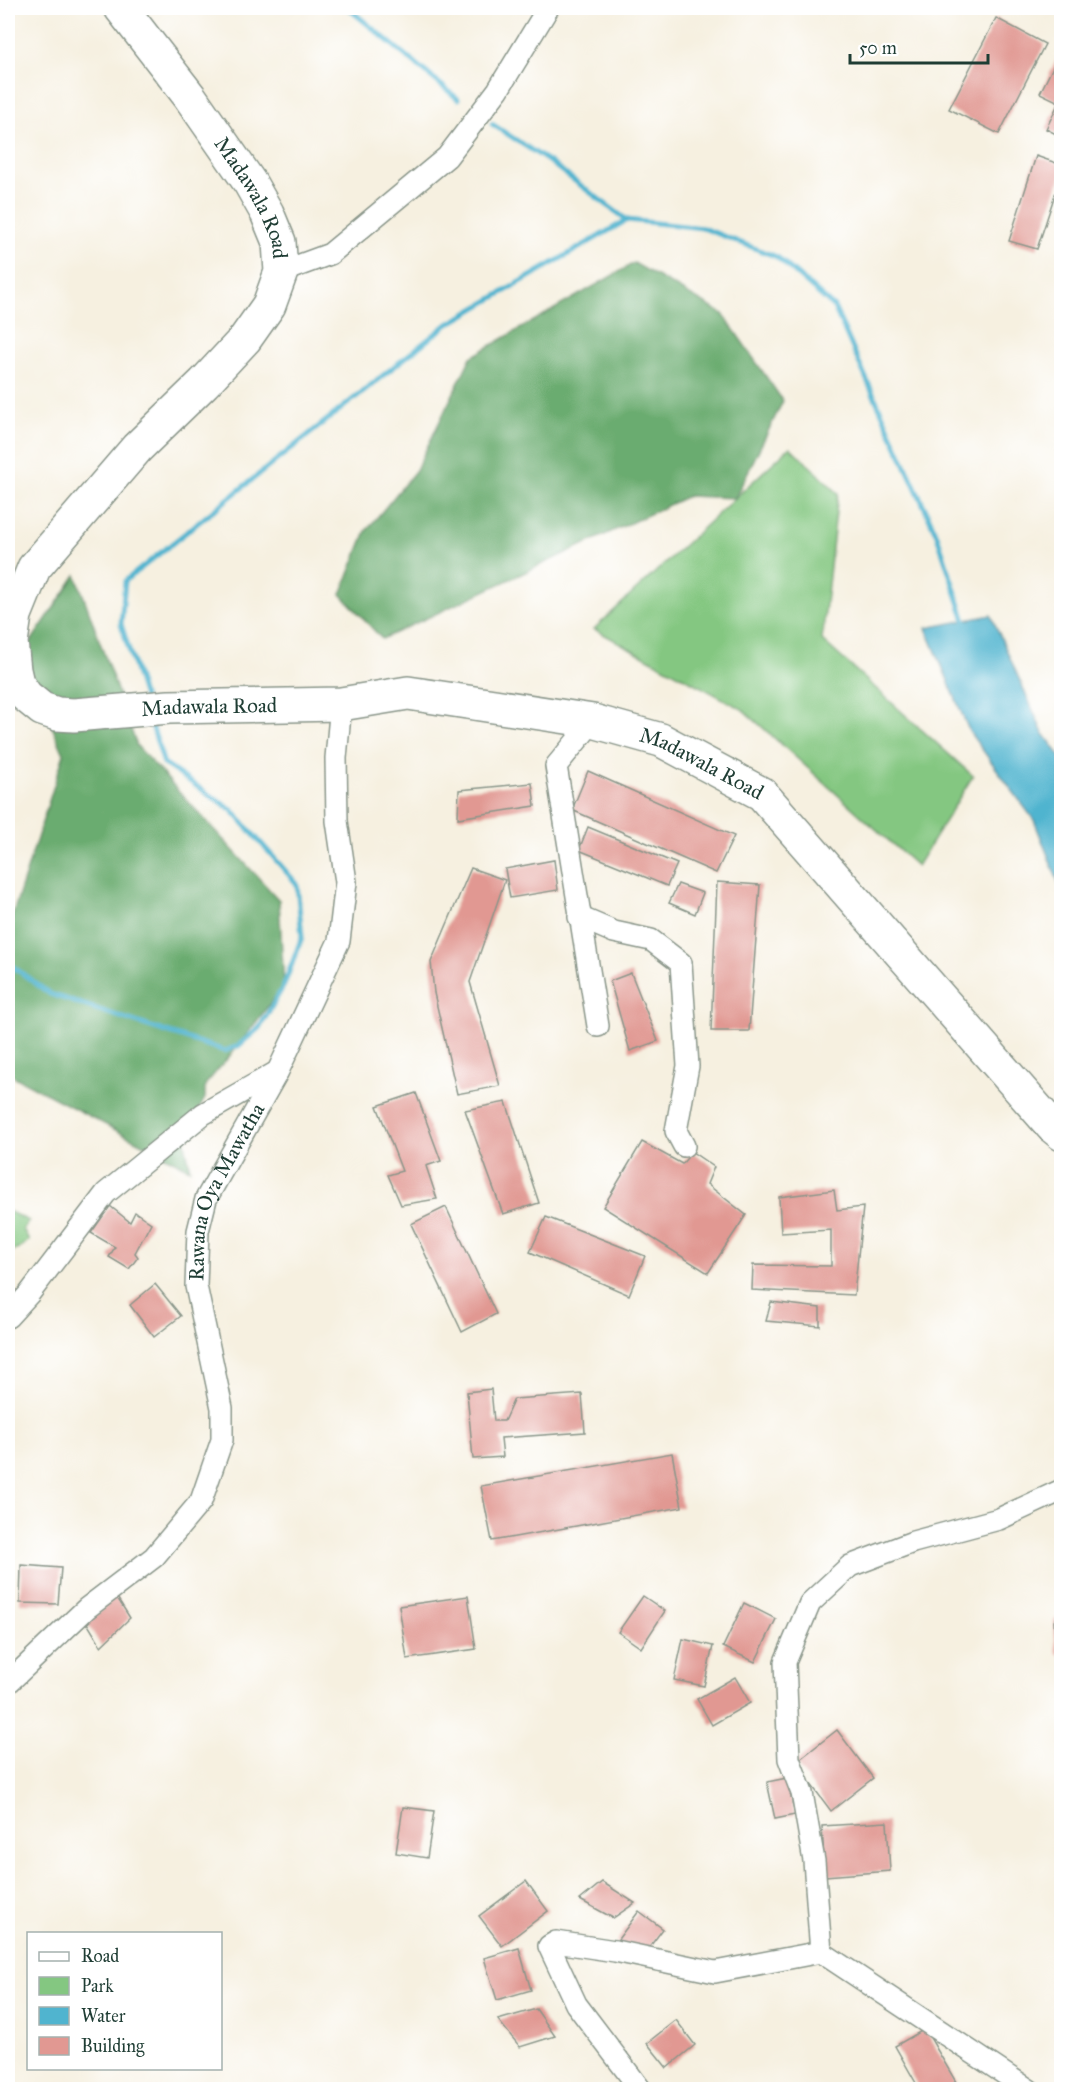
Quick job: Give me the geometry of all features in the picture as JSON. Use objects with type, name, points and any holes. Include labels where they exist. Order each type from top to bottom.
[{"type":"main road","name":"Madawala Road","points":[[121,8],[190,97],[250,183],[267,213],[279,242],[281,272],[269,306],[245,339],[204,383],[137,448],[34,568],[15,615],[11,642],[11,668],[26,696],[42,709],[57,714],[75,715],[170,707],[341,704],[408,693],[593,721],[661,740],[762,794],[1052,1126],[1062,1134]]},
{"type":"street","points":[[281,272],[330,254],[447,157],[498,90],[548,8]]},
{"type":"street","name":"Rawana Oya Mawatha","points":[[8,1683],[87,1608],[154,1557],[201,1501],[222,1440],[222,1408],[196,1286],[198,1231],[206,1199],[278,1071],[339,941],[346,882],[337,821],[336,758],[341,704]]},
{"type":"street","points":[[593,721],[556,766],[598,1026]]},
{"type":"street","points":[[579,917],[614,932],[651,940],[681,963],[687,1066],[676,1131],[684,1146]]},
{"type":"street","points":[[8,1317],[29,1294],[106,1193],[203,1114],[278,1071]]},
{"type":"street","points":[[821,1952],[814,1861],[802,1793],[789,1759],[785,1662],[810,1603],[850,1566],[913,1542],[999,1518],[1062,1490]]},
{"type":"street","points":[[641,2090],[576,2004],[549,1946],[556,1942],[615,1951],[715,1972],[821,1952],[1029,2090]]},
{"type":"green space","points":[[634,263],[723,314],[783,401],[735,498],[688,496],[382,639],[341,594],[366,531],[416,470],[471,357]]},
{"type":"green space","points":[[790,447],[838,493],[822,640],[973,776],[917,866],[742,709],[594,629]]},
{"type":"green space","points":[[76,575],[137,746],[279,900],[284,985],[205,1085],[205,1098],[184,1137],[190,1169],[9,1074],[8,929],[64,754],[21,656]]},
{"type":"green space","points":[[8,1211],[29,1221],[23,1229],[29,1240],[19,1249],[8,1252]]},
{"type":"water","points":[[991,615],[1042,731],[1061,757],[1061,889],[1034,820],[970,733],[926,628]]},
{"type":"building","points":[[996,18],[1045,44],[999,134],[949,109]]},
{"type":"building","points":[[1062,49],[1062,137],[1046,129],[1059,102],[1040,93]]},
{"type":"building","points":[[1036,156],[1062,165],[1062,173],[1037,249],[1009,241]]},
{"type":"building","points":[[588,771],[734,836],[716,873],[572,810]]},
{"type":"building","points":[[532,783],[535,806],[458,818],[459,790]]},
{"type":"building","points":[[588,827],[677,864],[667,886],[579,850]]},
{"type":"building","points":[[554,860],[558,890],[510,898],[505,869]]},
{"type":"building","points":[[471,868],[505,880],[470,982],[500,1086],[457,1094],[434,993],[431,962]]},
{"type":"building","points":[[717,882],[760,885],[749,1031],[711,1031]]},
{"type":"building","points":[[678,884],[703,893],[695,914],[669,903]]},
{"type":"building","points":[[631,973],[658,1041],[630,1051],[610,981]]},
{"type":"building","points":[[416,1093],[441,1161],[426,1166],[437,1199],[401,1205],[388,1175],[402,1171],[377,1106]]},
{"type":"building","points":[[506,1102],[539,1203],[503,1214],[465,1110]]},
{"type":"building","points":[[642,1142],[682,1164],[692,1152],[714,1167],[707,1184],[746,1215],[708,1273],[603,1207]]},
{"type":"building","points":[[834,1190],[837,1210],[863,1207],[854,1295],[752,1290],[753,1265],[831,1266],[831,1230],[781,1233],[779,1197]]},
{"type":"building","points":[[110,1206],[130,1222],[135,1212],[151,1223],[135,1253],[138,1257],[129,1269],[109,1257],[115,1247],[91,1233]]},
{"type":"building","points":[[446,1207],[496,1314],[462,1332],[411,1224]]},
{"type":"building","points":[[546,1217],[645,1256],[629,1295],[530,1252]]},
{"type":"building","points":[[155,1284],[181,1316],[154,1337],[130,1305]]},
{"type":"building","points":[[771,1302],[820,1308],[820,1326],[766,1321]]},
{"type":"building","points":[[491,1389],[494,1421],[504,1421],[514,1399],[582,1394],[585,1432],[501,1438],[503,1457],[473,1459],[467,1392]]},
{"type":"building","points":[[672,1453],[682,1507],[492,1541],[481,1486]]},
{"type":"building","points":[[21,1565],[61,1568],[58,1604],[20,1603]]},
{"type":"building","points":[[116,1596],[130,1618],[101,1646],[87,1623]]},
{"type":"building","points":[[468,1596],[476,1649],[407,1659],[399,1606]]},
{"type":"building","points":[[643,1596],[665,1611],[641,1648],[618,1632]]},
{"type":"building","points":[[744,1603],[776,1619],[755,1662],[723,1647]]},
{"type":"building","points":[[1062,1613],[1062,1657],[1056,1652],[1054,1621]]},
{"type":"building","points":[[683,1639],[713,1646],[704,1686],[674,1680]]},
{"type":"building","points":[[735,1677],[750,1703],[712,1725],[697,1699]]},
{"type":"building","points":[[837,1730],[873,1778],[831,1811],[795,1763]]},
{"type":"building","points":[[787,1778],[795,1815],[775,1819],[767,1782]]},
{"type":"building","points":[[403,1807],[434,1811],[427,1858],[396,1853]]},
{"type":"building","points":[[887,1822],[890,1871],[825,1876],[822,1826]]},
{"type":"building","points":[[526,1881],[548,1911],[502,1946],[479,1916]]},
{"type":"building","points":[[602,1882],[635,1903],[613,1918],[580,1900]]},
{"type":"building","points":[[639,1911],[663,1929],[645,1953],[616,1942]]},
{"type":"building","points":[[519,1948],[531,1990],[497,2000],[484,1958]]},
{"type":"building","points":[[536,2009],[555,2036],[520,2047],[498,2020]]},
{"type":"building","points":[[676,2020],[695,2045],[667,2068],[647,2043]]},
{"type":"building","points":[[925,2029],[956,2082],[943,2090],[920,2090],[895,2046]]},
{"type":"waterway","points":[[348,8],[458,99]]},
{"type":"waterway","points":[[492,124],[548,161],[627,220]]},
{"type":"waterway","points":[[144,698],[121,624],[125,581],[445,326],[627,220],[703,228],[777,257],[834,307],[937,535],[967,627]]},
{"type":"waterway","points":[[8,963],[50,994],[225,1051],[238,1046],[260,1027],[284,985],[302,937],[297,884],[232,810],[164,764],[150,719]]}]
